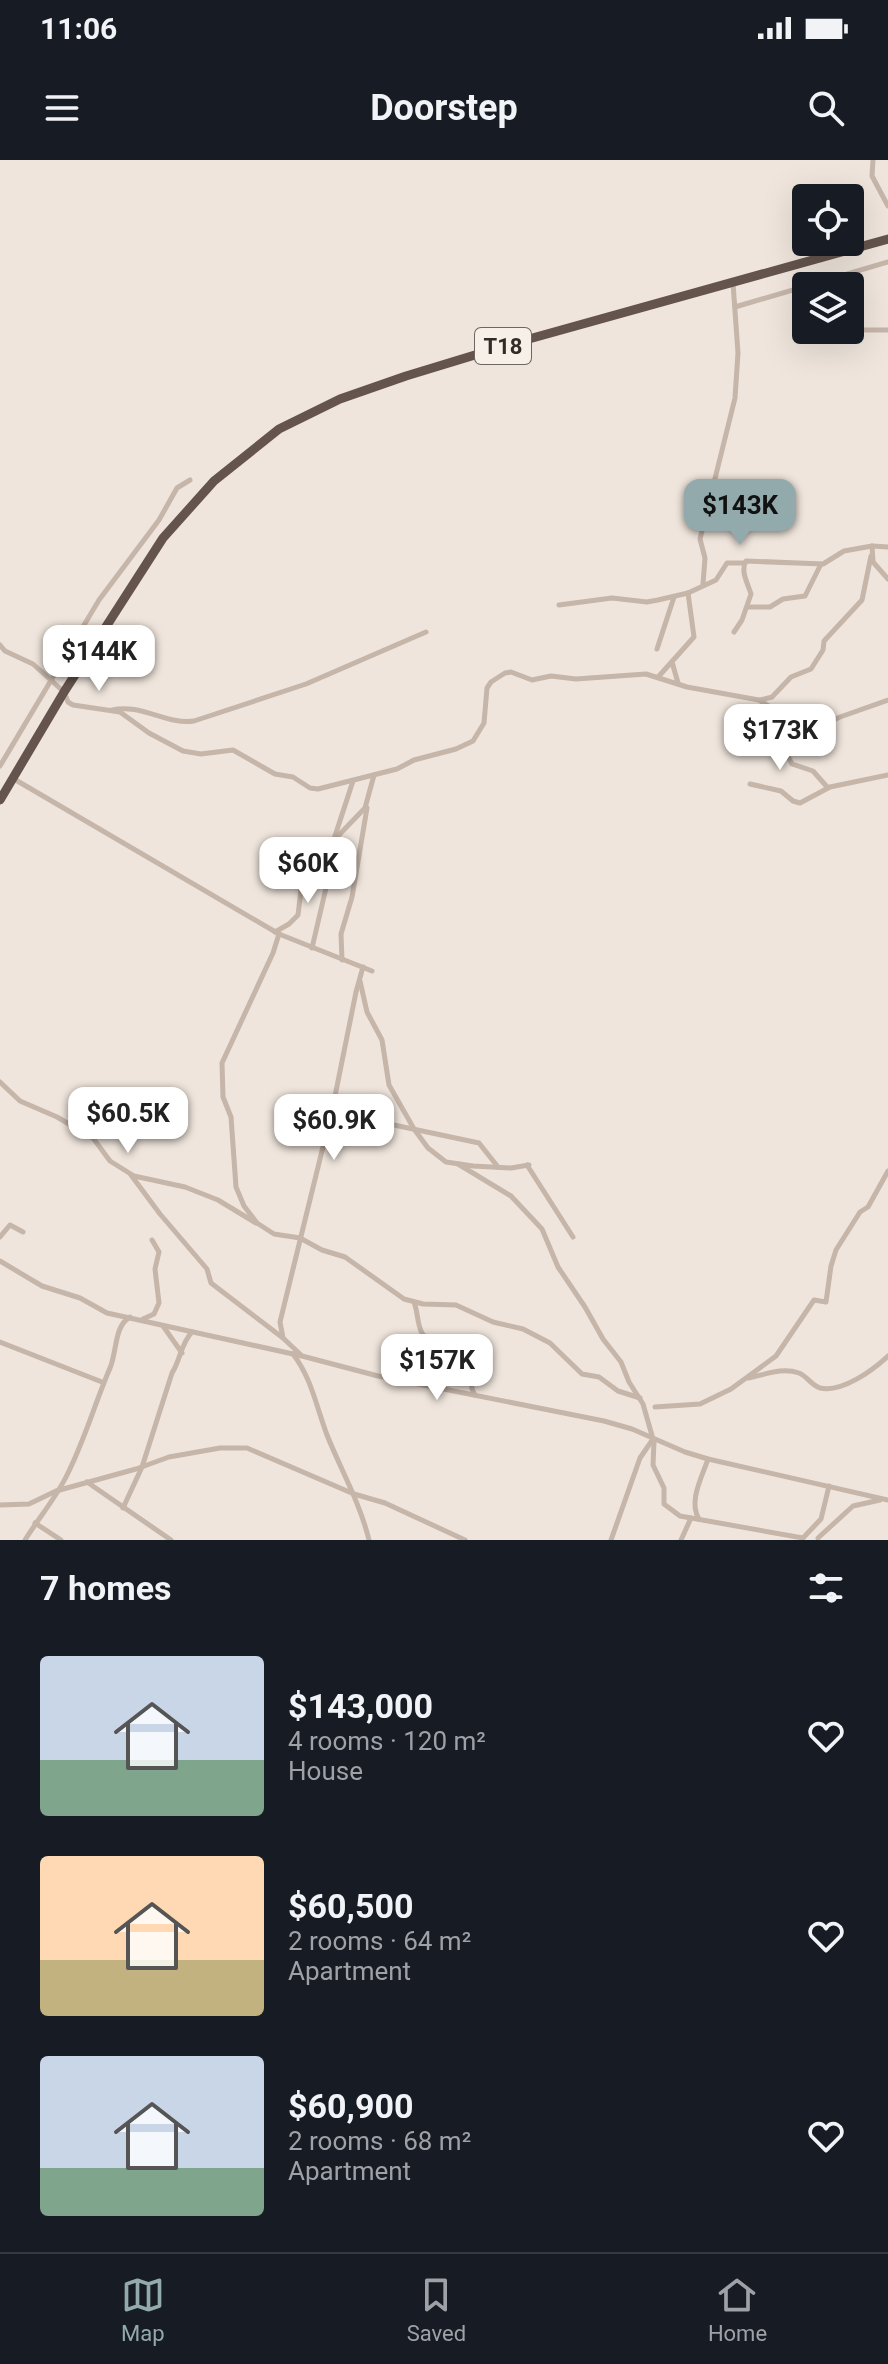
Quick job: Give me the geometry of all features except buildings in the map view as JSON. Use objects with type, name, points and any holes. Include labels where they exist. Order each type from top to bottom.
[{"type":"highway","name":"T18","points":[[0,800],[64,692],[169,530],[214,481],[279,429],[340,399],[406,376],[888,239]]},
{"type":"street","points":[[873,160],[872,176],[888,206]]},
{"type":"street","points":[[735,307],[888,262]]},
{"type":"street","points":[[703,584],[705,558],[700,539],[738,378],[733,283]]},
{"type":"street","points":[[864,330],[888,330]]},
{"type":"street","points":[[0,766],[99,600],[159,520],[177,488],[190,480]]},
{"type":"street","points":[[747,607],[770,607],[783,599],[805,596],[821,564],[844,551],[872,546],[888,547]]},
{"type":"street","points":[[759,700],[772,697],[791,677],[812,667],[823,650],[824,641],[862,600],[872,546]]},
{"type":"street","points":[[871,556],[888,579]]},
{"type":"street","points":[[559,605],[612,598],[647,602],[688,593],[716,579],[727,563],[752,560],[821,564]]},
{"type":"street","points":[[734,632],[751,594],[744,563]]},
{"type":"street","points":[[658,677],[694,637],[688,593]]},
{"type":"street","points":[[657,649],[675,596]]},
{"type":"street","points":[[111,710],[132,707],[183,722],[194,721],[306,684],[426,632]]},
{"type":"street","points":[[0,645],[5,651],[33,664],[64,692],[68,702],[73,705],[111,710],[127,716],[149,733],[183,751],[201,754],[233,750],[270,772],[293,777],[310,788],[324,789],[473,741],[484,723],[487,688],[491,682],[511,672],[532,680],[553,676],[571,679],[617,677],[637,673],[759,700],[772,708],[783,727],[784,749],[792,764],[813,771],[828,788]]},
{"type":"street","points":[[672,661],[678,684]]},
{"type":"street","points":[[783,727],[796,732],[815,729],[888,700]]},
{"type":"street","points":[[342,960],[341,934],[352,897],[375,774]]},
{"type":"street","points":[[750,784],[781,791],[800,803],[828,788],[888,775]]},
{"type":"street","points":[[14,779],[277,933],[372,971]]},
{"type":"street","points":[[334,840],[353,780]]},
{"type":"street","points":[[257,1223],[244,1206],[236,1187],[231,1117],[223,1099],[222,1063],[273,953],[277,933],[298,915],[302,882],[334,840],[368,804]]},
{"type":"street","points":[[312,948],[326,888],[320,860]]},
{"type":"street","points":[[283,1338],[280,1322],[333,1106],[363,967]]},
{"type":"street","points":[[360,979],[367,1012],[382,1040],[389,1085],[414,1129],[438,1158],[458,1164],[511,1168],[528,1165],[573,1237]]},
{"type":"street","points":[[0,1082],[20,1101],[57,1117],[93,1138],[110,1161],[139,1178],[188,1188],[221,1201],[274,1234],[300,1238],[348,1259],[399,1297],[414,1302],[456,1305],[493,1322],[523,1329],[550,1343],[582,1374],[599,1377],[618,1391],[640,1398]]},
{"type":"street","points":[[333,1106],[479,1143],[498,1167]]},
{"type":"street","points":[[458,1164],[511,1196],[542,1229],[558,1267],[621,1362],[629,1382],[647,1410],[653,1440],[653,1461],[664,1488],[664,1504],[679,1516],[798,1538],[806,1537],[821,1519]]},
{"type":"street","points":[[128,1171],[207,1269],[211,1283],[302,1356]]},
{"type":"street","points":[[655,1407],[707,1402],[776,1356],[814,1300],[826,1302],[836,1250],[860,1212],[868,1207],[888,1171]]},
{"type":"street","points":[[0,1237],[9,1225],[23,1232]]},
{"type":"street","points":[[142,1320],[154,1314],[159,1303],[155,1270],[159,1252],[152,1240]]},
{"type":"street","points":[[0,1261],[42,1286],[80,1298],[102,1311],[369,1374],[604,1421],[708,1459],[886,1499]]},
{"type":"street","points":[[414,1302],[425,1337],[468,1364],[469,1385],[476,1396]]},
{"type":"street","points":[[25,1540],[67,1474],[110,1368],[122,1324],[131,1317]]},
{"type":"street","points":[[163,1325],[182,1353]]},
{"type":"street","points":[[123,1508],[142,1467],[172,1373],[185,1340],[192,1332]]},
{"type":"street","points":[[0,1342],[102,1382]]},
{"type":"street","points":[[293,1354],[308,1376],[326,1432],[354,1494],[369,1540]]},
{"type":"street","points":[[747,1378],[773,1371],[799,1373],[814,1385],[829,1387],[856,1380],[888,1356]]},
{"type":"street","points":[[611,1540],[637,1466],[653,1440]]},
{"type":"street","points":[[0,1505],[29,1504],[56,1491],[169,1457],[220,1448],[247,1448],[354,1494],[385,1503],[465,1540]]},
{"type":"street","points":[[699,1519],[695,1514],[694,1502],[708,1459]]},
{"type":"street","points":[[86,1481],[171,1540]]},
{"type":"street","points":[[818,1539],[829,1486]]},
{"type":"street","points":[[818,1539],[853,1506],[886,1499]]},
{"type":"street","points":[[681,1540],[691,1518]]},
{"type":"street","points":[[35,1523],[61,1540]]}]
